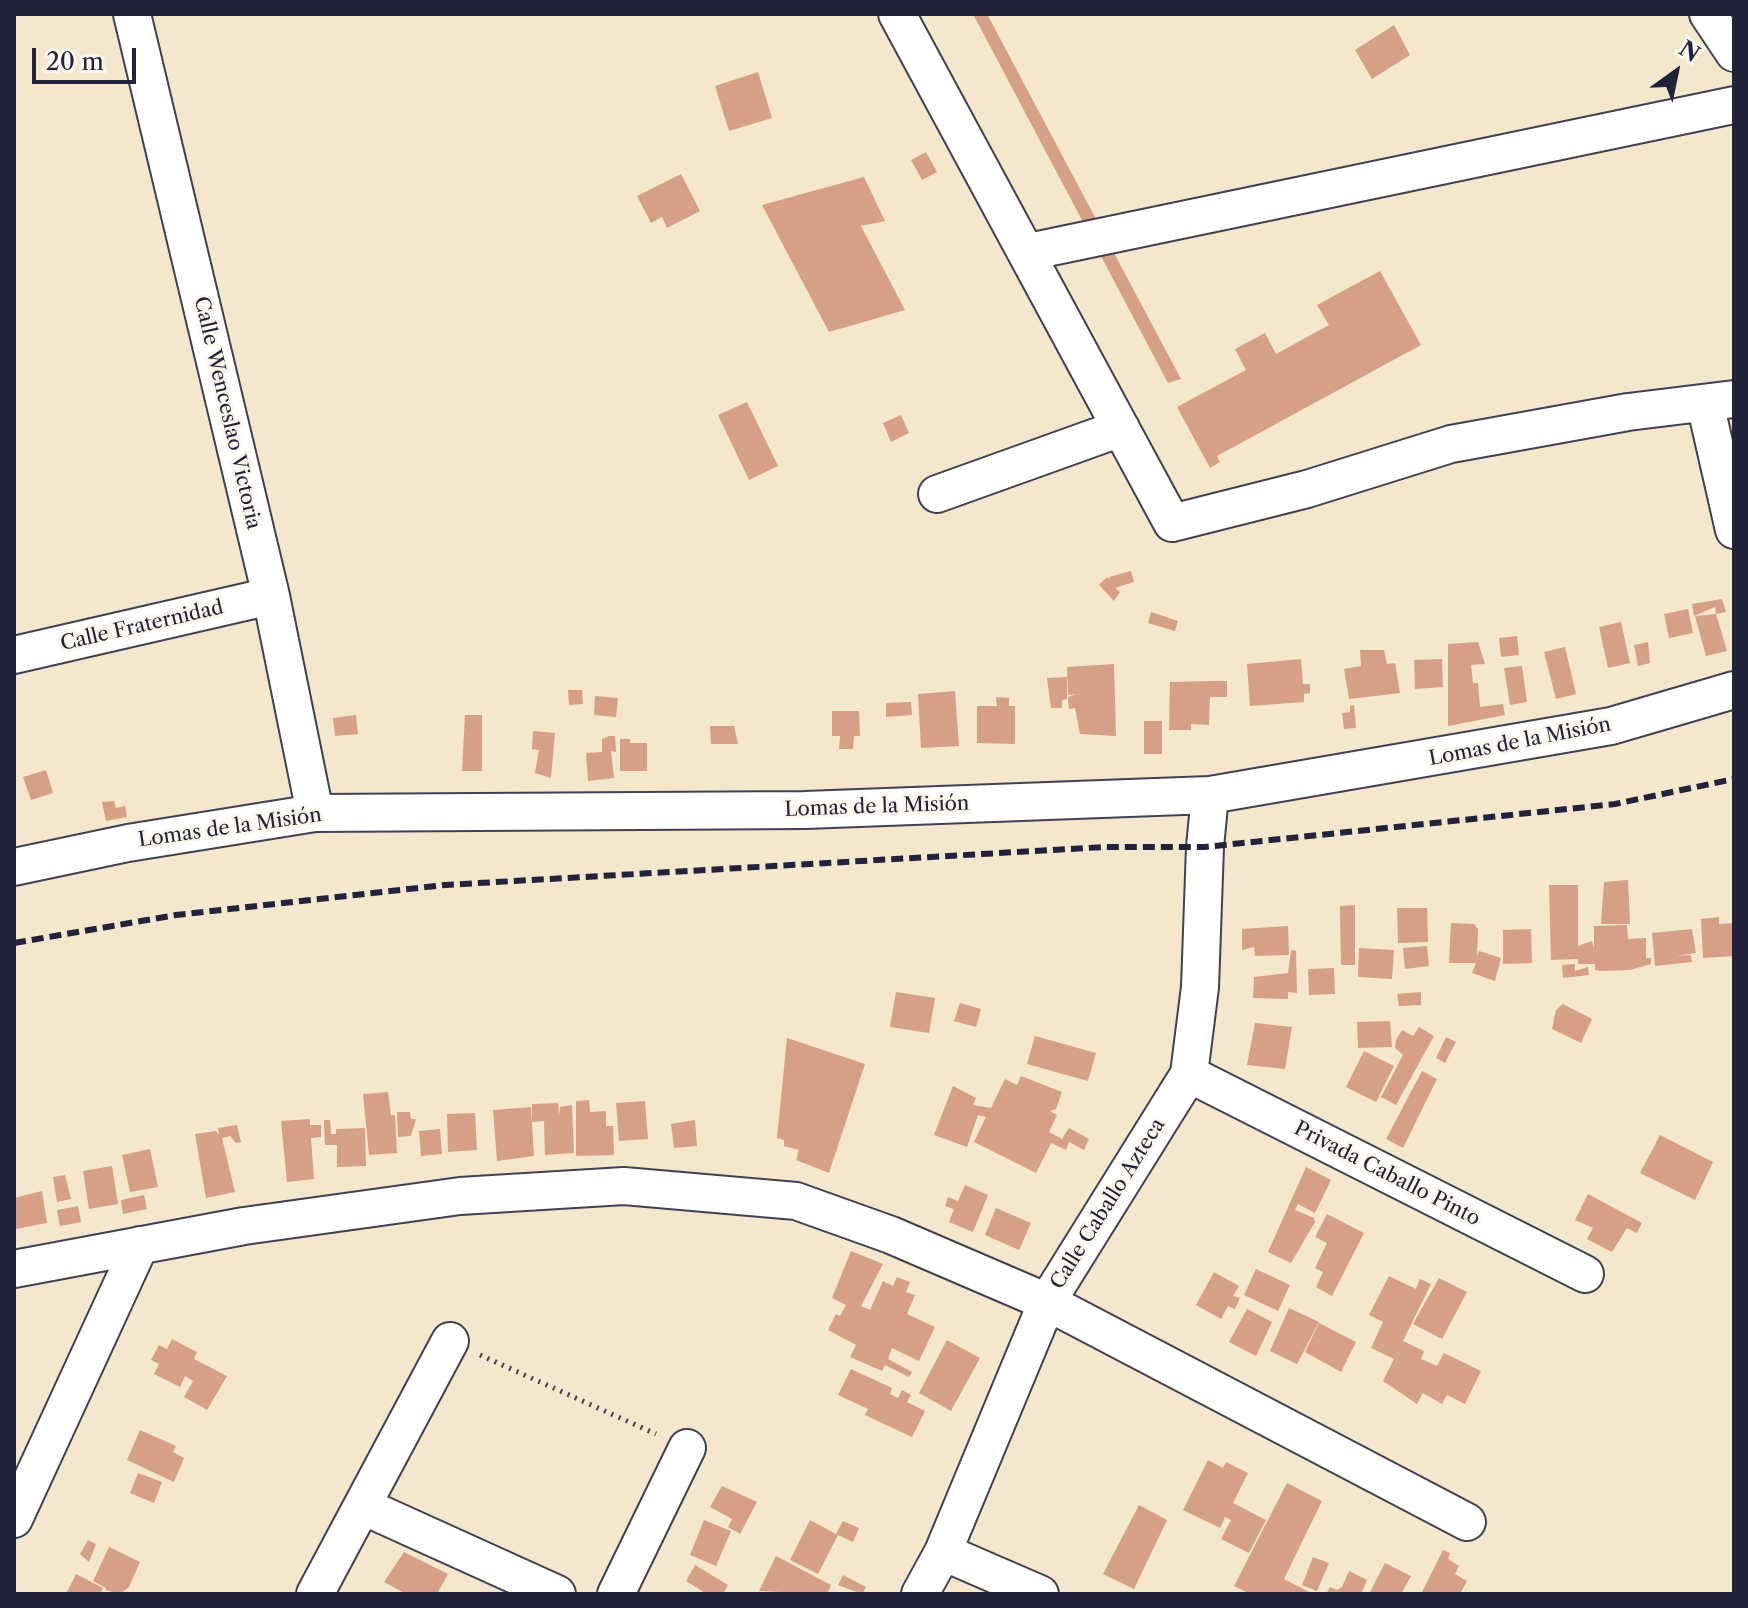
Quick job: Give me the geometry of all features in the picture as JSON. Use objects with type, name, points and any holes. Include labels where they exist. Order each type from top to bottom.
[{"type":"street","name":"Calle Wenceslao Victoria","points":[[132,14],[271,596],[315,813]]},
{"type":"street","points":[[897,14],[1172,523],[1307,489],[1451,444],[1628,412],[1719,401],[1734,530]]},
{"type":"street","points":[[1708,14],[1734,53]]},
{"type":"street","points":[[1028,252],[1734,105]]},
{"type":"street","points":[[937,494],[1121,428]]},
{"type":"street","name":"Calle Fraternidad","points":[[14,655],[271,596]]},
{"type":"street","name":"Lomas de la Misión","points":[[14,867],[128,843],[315,813],[805,810],[1210,795],[1611,726],[1734,690]]},
{"type":"street","name":"Calle Caballo Azteca","points":[[920,1594],[943,1552],[1047,1302],[1189,1074],[1200,987],[1210,795]]},
{"type":"street","name":"Privada Caballo Pinto","points":[[1189,1074],[1585,1274]]},
{"type":"street","points":[[14,1269],[244,1226],[460,1196],[624,1186],[701,1190],[796,1201],[891,1235],[1047,1302],[1467,1522]]},
{"type":"street","points":[[14,1519],[140,1245]]},
{"type":"street","points":[[315,1594],[365,1507],[450,1341]]},
{"type":"street","points":[[616,1594],[687,1448]]},
{"type":"street","points":[[365,1507],[557,1594]]},
{"type":"street","points":[[943,1552],[1040,1594]]},
{"type":"path","points":[[450,1341],[687,1448]]},
{"type":"building","points":[[973,14],[987,14],[1181,379],[1168,383]]},
{"type":"building","points":[[1394,25],[1410,55],[1372,79],[1355,50]]},
{"type":"building","points":[[758,72],[772,118],[729,131],[715,86]]},
{"type":"building","points":[[926,152],[937,172],[922,180],[911,160]]},
{"type":"building","points":[[681,174],[700,211],[667,228],[662,217],[651,223],[637,196]]},
{"type":"building","points":[[864,177],[885,221],[861,226],[905,310],[829,332],[762,205]]},
{"type":"building","points":[[1380,271],[1421,345],[1217,456],[1220,462],[1210,468],[1177,407],[1246,370],[1235,349],[1265,333],[1276,354],[1329,325],[1317,305]]},
{"type":"building","points":[[747,402],[778,466],[749,480],[718,415]]},
{"type":"building","points":[[901,415],[909,433],[891,442],[883,423]]},
{"type":"building","points":[[1131,571],[1134,582],[1115,588],[1120,592],[1114,601],[1099,585],[1107,577],[1110,580],[1109,577]]},
{"type":"building","points":[[1722,599],[1726,612],[1716,614],[1715,607],[1694,616],[1692,604]]},
{"type":"building","points":[[1688,609],[1693,633],[1669,638],[1664,614]]},
{"type":"building","points":[[1151,612],[1178,621],[1175,631],[1148,623]]},
{"type":"building","points":[[1716,614],[1727,651],[1706,656],[1695,616]]},
{"type":"building","points":[[1621,622],[1630,663],[1608,668],[1599,627]]},
{"type":"building","points":[[1517,636],[1519,655],[1501,657],[1499,638]]},
{"type":"building","points":[[1478,642],[1485,664],[1471,665],[1473,683],[1478,683],[1480,707],[1503,704],[1505,715],[1448,726],[1448,644]]},
{"type":"building","points":[[1648,642],[1650,663],[1638,666],[1634,645]]},
{"type":"building","points":[[1565,647],[1576,694],[1556,699],[1544,652]]},
{"type":"building","points":[[1360,650],[1384,650],[1387,664],[1395,663],[1400,693],[1349,699],[1344,669],[1361,666]]},
{"type":"building","points":[[1301,659],[1303,684],[1310,684],[1310,693],[1304,694],[1304,702],[1250,706],[1247,664]]},
{"type":"building","points":[[1442,659],[1443,687],[1415,689],[1414,660]]},
{"type":"building","points":[[1114,664],[1116,736],[1080,734],[1075,708],[1069,709],[1068,697],[1077,694],[1068,695],[1067,667]]},
{"type":"building","points":[[1522,666],[1527,702],[1510,705],[1504,668]]},
{"type":"building","points":[[1067,677],[1067,699],[1062,700],[1062,708],[1051,708],[1047,678]]},
{"type":"building","points":[[1227,681],[1227,697],[1210,697],[1209,725],[1191,724],[1191,730],[1169,730],[1170,682]]},
{"type":"building","points":[[568,690],[582,690],[583,704],[569,705]]},
{"type":"building","points":[[955,691],[959,746],[921,748],[918,694]]},
{"type":"building","points":[[595,696],[618,698],[616,717],[594,715]]},
{"type":"building","points":[[996,697],[1009,698],[1009,706],[1015,706],[1015,744],[977,743],[977,706],[997,706]]},
{"type":"building","points":[[911,702],[912,715],[886,717],[886,703]]},
{"type":"building","points":[[1354,705],[1356,728],[1344,729],[1342,713],[1350,712],[1350,706]]},
{"type":"building","points":[[832,711],[859,711],[860,736],[854,736],[853,749],[839,749],[840,736],[832,736]]},
{"type":"building","points":[[356,715],[358,734],[335,736],[333,718]]},
{"type":"building","points":[[465,715],[482,715],[482,771],[462,771]]},
{"type":"building","points":[[1144,721],[1162,721],[1162,754],[1144,754]]},
{"type":"building","points":[[710,726],[734,726],[738,744],[711,744]]},
{"type":"building","points":[[533,731],[555,733],[551,778],[535,773],[539,750],[532,749]]},
{"type":"building","points":[[615,736],[616,752],[611,751],[614,778],[588,781],[586,753],[602,752],[602,739]]},
{"type":"building","points":[[620,739],[630,739],[630,743],[647,743],[647,771],[620,771]]},
{"type":"building","points":[[46,770],[53,793],[31,800],[23,777]]},
{"type":"building","points":[[114,801],[116,808],[125,806],[127,817],[106,821],[102,802]]},
{"type":"building","points":[[1628,880],[1630,924],[1601,924],[1604,882]]},
{"type":"building","points":[[1549,885],[1578,885],[1578,946],[1592,941],[1594,948],[1594,926],[1627,925],[1628,939],[1646,938],[1646,958],[1651,958],[1651,964],[1630,970],[1601,971],[1595,970],[1595,964],[1578,964],[1578,959],[1551,960]]},
{"type":"building","points":[[1355,905],[1355,965],[1341,965],[1340,906]]},
{"type":"building","points":[[1397,908],[1427,908],[1428,942],[1398,943]]},
{"type":"building","points":[[1719,917],[1719,924],[1734,923],[1734,956],[1703,958],[1701,919]]},
{"type":"building","points":[[1451,923],[1474,924],[1478,929],[1477,957],[1479,951],[1501,958],[1495,981],[1472,973],[1476,963],[1449,963]]},
{"type":"building","points":[[1288,926],[1289,955],[1255,956],[1254,947],[1242,950],[1242,929]]},
{"type":"building","points":[[1531,929],[1532,963],[1503,964],[1503,930]]},
{"type":"building","points":[[1692,929],[1696,953],[1676,956],[1691,955],[1692,962],[1655,966],[1652,933]]},
{"type":"building","points":[[1427,946],[1429,966],[1405,969],[1403,948]]},
{"type":"building","points":[[1359,948],[1394,950],[1392,979],[1358,977]]},
{"type":"building","points":[[1291,950],[1296,951],[1297,993],[1288,992],[1288,999],[1253,998],[1254,977],[1288,973]]},
{"type":"building","points":[[1575,964],[1575,971],[1588,967],[1589,975],[1563,978],[1562,965]]},
{"type":"building","points":[[1334,968],[1335,994],[1309,995],[1308,969]]},
{"type":"building","points":[[896,992],[935,998],[929,1033],[890,1027]]},
{"type":"building","points":[[1421,992],[1421,1005],[1399,1006],[1397,994]]},
{"type":"building","points":[[960,1003],[981,1009],[976,1027],[954,1021]]},
{"type":"building","points":[[1563,1004],[1592,1019],[1581,1043],[1552,1029],[1556,1010]]},
{"type":"building","points":[[1390,1021],[1392,1047],[1358,1048],[1357,1022]]},
{"type":"building","points":[[1255,1023],[1292,1027],[1285,1069],[1247,1065]]},
{"type":"building","points":[[1419,1027],[1434,1036],[1396,1105],[1381,1097],[1403,1055],[1395,1048],[1396,1040],[1402,1030],[1413,1036]]},
{"type":"building","points":[[1035,1036],[1096,1053],[1088,1081],[1027,1064]]},
{"type":"building","points":[[1446,1037],[1456,1042],[1445,1063],[1436,1058]]},
{"type":"building","points":[[787,1038],[865,1064],[829,1173],[796,1160],[799,1150],[784,1146],[784,1140],[777,1138]]},
{"type":"building","points":[[1364,1051],[1394,1066],[1376,1102],[1346,1087]]},
{"type":"building","points":[[1422,1071],[1437,1079],[1403,1148],[1386,1139]]},
{"type":"building","points":[[1021,1076],[1062,1092],[1056,1109],[1050,1111],[1057,1115],[1049,1132],[1062,1139],[1069,1128],[1089,1139],[1084,1150],[1069,1142],[1066,1150],[1051,1143],[1036,1173],[974,1142],[986,1117],[978,1115],[967,1147],[934,1135],[953,1086],[976,1098],[973,1105],[991,1108],[1005,1079],[1017,1085]]},
{"type":"building","points":[[388,1092],[391,1115],[395,1115],[397,1153],[369,1155],[363,1094]]},
{"type":"building","points":[[589,1100],[590,1112],[606,1111],[606,1126],[613,1126],[614,1155],[576,1156],[576,1101]]},
{"type":"building","points":[[645,1101],[648,1139],[619,1141],[616,1103]]},
{"type":"building","points":[[558,1103],[559,1116],[560,1107],[572,1105],[574,1153],[545,1155],[544,1121],[532,1122],[532,1104]]},
{"type":"building","points":[[531,1107],[534,1156],[497,1161],[493,1110]]},
{"type":"building","points":[[397,1112],[410,1112],[411,1119],[416,1119],[411,1136],[398,1137]]},
{"type":"building","points":[[475,1113],[477,1150],[448,1152],[447,1114]]},
{"type":"building","points":[[310,1119],[310,1125],[321,1125],[321,1137],[311,1138],[314,1179],[287,1182],[281,1121]]},
{"type":"building","points":[[324,1120],[330,1120],[331,1134],[336,1134],[336,1129],[365,1128],[366,1166],[337,1167],[337,1145],[325,1145]]},
{"type":"building","points":[[695,1120],[697,1146],[674,1148],[671,1124]]},
{"type":"building","points":[[237,1125],[241,1142],[236,1143],[230,1136],[222,1138],[235,1192],[206,1198],[195,1134],[216,1131],[219,1135],[218,1128]]},
{"type":"building","points":[[440,1129],[442,1154],[421,1156],[419,1131]]},
{"type":"building","points":[[1660,1135],[1713,1162],[1695,1200],[1640,1173]]},
{"type":"building","points":[[150,1149],[158,1187],[130,1192],[122,1155]]},
{"type":"building","points":[[112,1166],[118,1204],[89,1209],[83,1171]]},
{"type":"building","points":[[1306,1167],[1331,1180],[1315,1213],[1298,1204],[1295,1210],[1314,1218],[1315,1222],[1291,1263],[1268,1252]]},
{"type":"building","points":[[65,1175],[71,1199],[57,1202],[53,1177]]},
{"type":"building","points":[[965,1185],[988,1195],[973,1232],[949,1222],[954,1209],[945,1206],[948,1197],[958,1201]]},
{"type":"building","points":[[42,1191],[47,1223],[16,1229],[14,1198]]},
{"type":"building","points":[[1588,1194],[1642,1223],[1637,1233],[1627,1228],[1612,1252],[1587,1239],[1593,1228],[1575,1220]]},
{"type":"building","points":[[144,1195],[147,1209],[123,1214],[121,1200]]},
{"type":"building","points":[[78,1206],[81,1222],[60,1226],[57,1210]]},
{"type":"building","points":[[996,1208],[1031,1223],[1019,1250],[985,1235]]},
{"type":"building","points":[[1327,1214],[1364,1233],[1332,1296],[1316,1287],[1323,1272],[1315,1268],[1327,1243],[1315,1237]]},
{"type":"building","points":[[851,1251],[883,1264],[861,1306],[870,1310],[883,1281],[893,1286],[897,1277],[910,1282],[906,1292],[915,1295],[907,1314],[935,1327],[919,1361],[892,1348],[888,1359],[912,1372],[909,1377],[885,1365],[882,1371],[850,1357],[856,1345],[828,1330],[836,1314],[840,1316],[846,1305],[832,1298]]},
{"type":"building","points":[[1256,1269],[1290,1285],[1278,1311],[1244,1295]]},
{"type":"building","points":[[1214,1272],[1239,1286],[1233,1296],[1240,1298],[1235,1309],[1228,1306],[1221,1319],[1196,1305]]},
{"type":"building","points":[[1389,1276],[1416,1289],[1420,1279],[1431,1284],[1403,1341],[1424,1351],[1421,1359],[1437,1366],[1444,1353],[1481,1371],[1465,1404],[1447,1395],[1442,1404],[1423,1393],[1417,1404],[1383,1381],[1394,1359],[1371,1348],[1383,1322],[1369,1315]]},
{"type":"building","points":[[1439,1278],[1467,1292],[1442,1339],[1413,1324]]},
{"type":"building","points":[[1289,1308],[1319,1322],[1297,1364],[1270,1351]]},
{"type":"building","points":[[1247,1309],[1272,1322],[1256,1356],[1229,1342]]},
{"type":"building","points":[[1319,1323],[1356,1342],[1341,1372],[1305,1352]]},
{"type":"building","points":[[172,1339],[197,1352],[194,1359],[227,1376],[207,1410],[184,1397],[193,1381],[185,1376],[180,1387],[154,1374],[159,1364],[151,1360],[159,1345],[167,1349]]},
{"type":"building","points":[[947,1340],[980,1358],[951,1411],[919,1393]]},
{"type":"building","points":[[851,1369],[892,1388],[890,1394],[898,1398],[902,1390],[911,1395],[907,1402],[925,1411],[912,1437],[865,1415],[868,1409],[838,1395]]},
{"type":"building","points":[[140,1430],[176,1446],[173,1452],[184,1458],[174,1482],[127,1460]]},
{"type":"building","points":[[1208,1460],[1223,1468],[1226,1462],[1248,1473],[1233,1503],[1266,1520],[1249,1553],[1221,1539],[1231,1520],[1225,1517],[1220,1528],[1183,1510]]},
{"type":"building","points":[[138,1473],[162,1482],[154,1503],[130,1493]]},
{"type":"building","points":[[1287,1483],[1322,1501],[1284,1579],[1313,1594],[1250,1594],[1234,1586]]},
{"type":"building","points":[[722,1486],[757,1502],[740,1534],[728,1527],[732,1519],[710,1507]]},
{"type":"building","points":[[1139,1505],[1167,1520],[1134,1589],[1103,1574]]},
{"type":"building","points":[[704,1520],[731,1531],[716,1566],[690,1555]]},
{"type":"building","points":[[810,1520],[836,1534],[843,1521],[859,1528],[853,1542],[838,1535],[818,1574],[790,1560]]},
{"type":"building","points":[[88,1540],[96,1544],[89,1562],[80,1554]]},
{"type":"building","points":[[109,1547],[140,1562],[129,1587],[120,1594],[105,1590],[93,1581]]},
{"type":"building","points":[[1443,1550],[1450,1553],[1448,1559],[1459,1566],[1455,1574],[1467,1581],[1460,1594],[1421,1594]]},
{"type":"building","points":[[404,1552],[448,1574],[437,1594],[406,1594],[384,1582]]},
{"type":"building","points":[[776,1556],[831,1585],[827,1594],[759,1591]]},
{"type":"building","points":[[1313,1557],[1329,1563],[1317,1591],[1302,1585]]},
{"type":"building","points":[[1385,1563],[1411,1576],[1401,1594],[1369,1594]]},
{"type":"building","points":[[695,1565],[728,1585],[723,1594],[707,1594],[686,1581]]},
{"type":"building","points":[[1349,1571],[1367,1580],[1361,1594],[1326,1594],[1330,1587],[1337,1590],[1342,1587]]},
{"type":"building","points":[[76,1574],[103,1588],[100,1594],[66,1594]]},
{"type":"building","points":[[843,1575],[866,1587],[862,1594],[838,1585]]},
{"type":"railway","points":[[14,943],[176,915],[445,885],[1104,847],[1205,847],[1615,804],[1734,779]]}]
